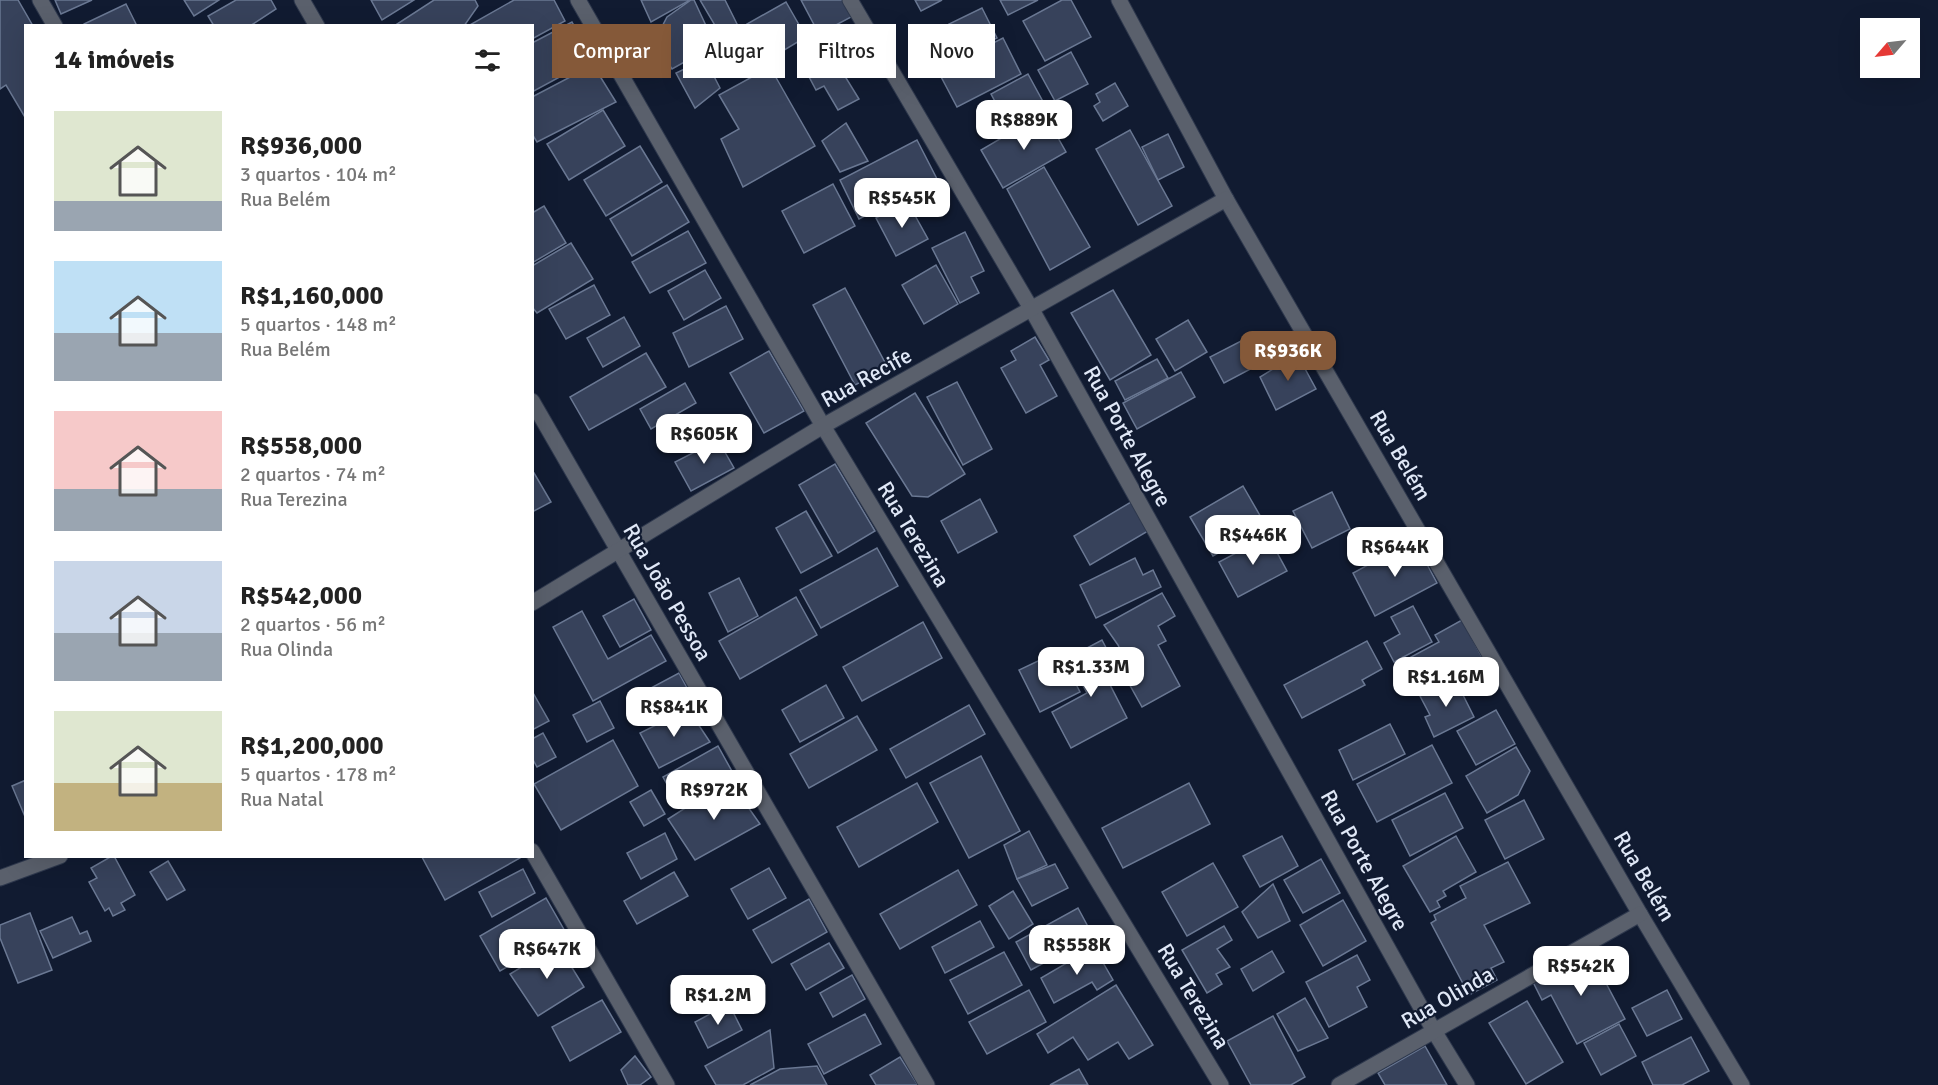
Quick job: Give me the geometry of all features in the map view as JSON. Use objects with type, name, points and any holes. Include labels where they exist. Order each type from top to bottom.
[{"type":"street","points":[[40,0],[54,24]]},
{"type":"street","points":[[302,0],[315,24]]},
{"type":"street","name":"Rua Terezina","points":[[578,0],[823,426],[1221,1085]]},
{"type":"street","name":"Rua Porte Alegre","points":[[850,0],[1032,310],[1434,1031],[1467,1085]]},
{"type":"street","name":"Rua Belém","points":[[1119,0],[1226,199],[1640,914],[1742,1085]]},
{"type":"street","name":"Rua Recife","points":[[534,602],[823,426],[1226,199]]},
{"type":"street","name":"Rua João Pessoa","points":[[534,404],[927,1085]]},
{"type":"street","points":[[534,854],[667,1085]]},
{"type":"street","points":[[0,878],[55,858]]},
{"type":"street","name":"Rua Olinda","points":[[1339,1085],[1640,914]]},
{"type":"building","points":[[0,0],[18,0],[32,24],[24,24],[24,116],[6,85],[0,89]]},
{"type":"building","points":[[55,0],[92,0],[61,14]]},
{"type":"building","points":[[184,0],[219,0],[194,16]]},
{"type":"building","points":[[236,0],[271,0],[276,9],[253,24],[213,24],[208,16]]},
{"type":"building","points":[[371,0],[414,0],[382,20]]},
{"type":"building","points":[[434,0],[475,0],[478,6],[465,24],[397,24]]},
{"type":"building","points":[[514,0],[554,0],[565,21],[552,24],[552,28],[534,38],[534,24],[472,24]]},
{"type":"building","points":[[641,0],[690,0],[651,22]]},
{"type":"building","points":[[694,0],[705,24],[683,24],[683,63],[672,69],[671,24],[663,24],[667,17]]},
{"type":"building","points":[[700,0],[725,0],[737,24],[714,24]]},
{"type":"building","points":[[801,0],[844,0],[853,16],[838,24],[814,24]]},
{"type":"building","points":[[915,0],[942,0],[921,11]]},
{"type":"building","points":[[1000,0],[1038,0],[1008,15]]},
{"type":"building","points":[[1062,0],[1071,0],[1091,37],[1045,61],[1023,21]]},
{"type":"building","points":[[786,2],[799,24],[797,42],[785,50],[785,24],[747,24]]},
{"type":"building","points":[[126,4],[136,24],[84,24]]},
{"type":"building","points":[[982,8],[990,24],[949,24]]},
{"type":"building","points":[[552,32],[552,78],[558,78],[534,91],[534,42]]},
{"type":"building","points":[[1003,38],[1021,74],[957,107],[942,78],[995,78],[995,42]]},
{"type":"building","points":[[1071,52],[1088,84],[1055,101],[1038,70]]},
{"type":"building","points":[[683,70],[683,78],[715,78],[720,88],[695,108],[676,73]]},
{"type":"building","points":[[1028,74],[1047,109],[1010,129],[991,94]]},
{"type":"building","points":[[568,78],[601,78],[616,102],[537,142],[534,137],[534,96]]},
{"type":"building","points":[[750,78],[776,78],[815,146],[743,187],[721,139],[739,129],[719,95]]},
{"type":"building","points":[[810,78],[846,78],[859,99],[838,110],[824,86],[816,90]]},
{"type":"building","points":[[1115,83],[1128,106],[1103,121],[1094,106],[1100,102],[1096,94]]},
{"type":"building","points":[[603,110],[625,146],[569,180],[547,144]]},
{"type":"building","points":[[1044,113],[1066,152],[1003,188],[981,150]]},
{"type":"building","points":[[846,123],[868,161],[840,172],[822,141]]},
{"type":"building","points":[[1130,130],[1172,206],[1138,225],[1096,149]]},
{"type":"building","points":[[1168,134],[1184,167],[1158,180],[1142,147]]},
{"type":"building","points":[[917,140],[937,179],[859,219],[840,180]]},
{"type":"building","points":[[640,146],[662,182],[606,216],[584,180]]},
{"type":"building","points":[[1044,167],[1090,247],[1050,270],[1007,189]]},
{"type":"building","points":[[833,184],[855,226],[804,253],[782,211]]},
{"type":"building","points":[[667,185],[689,222],[632,256],[610,219]]},
{"type":"building","points":[[907,201],[928,239],[896,256],[876,218]]},
{"type":"building","points":[[544,206],[566,243],[534,262],[534,212]]},
{"type":"building","points":[[688,231],[706,263],[650,293],[632,262]]},
{"type":"building","points":[[965,232],[984,271],[971,277],[979,293],[960,303],[932,248]]},
{"type":"building","points":[[571,243],[593,279],[537,313],[534,309],[534,265]]},
{"type":"building","points":[[936,265],[958,304],[924,324],[902,285]]},
{"type":"building","points":[[705,270],[721,298],[684,320],[668,291]]},
{"type":"building","points":[[594,285],[610,315],[566,339],[549,309]]},
{"type":"building","points":[[845,288],[888,368],[855,385],[813,305]]},
{"type":"building","points":[[1113,290],[1151,355],[1110,380],[1071,313]]},
{"type":"building","points":[[726,306],[743,339],[689,367],[673,333]]},
{"type":"building","points":[[624,317],[640,346],[603,367],[587,338]]},
{"type":"building","points":[[1188,320],[1207,352],[1175,371],[1156,339]]},
{"type":"building","points":[[1035,337],[1049,360],[1040,365],[1057,396],[1026,413],[1001,368],[1016,360],[1011,351]]},
{"type":"building","points":[[1247,338],[1260,364],[1224,383],[1210,357]]},
{"type":"building","points":[[769,351],[804,411],[764,433],[730,373]]},
{"type":"building","points":[[646,353],[666,387],[589,430],[570,397]]},
{"type":"building","points":[[1297,354],[1316,389],[1276,410],[1260,377]]},
{"type":"building","points":[[1157,359],[1168,378],[1125,400],[1115,381]]},
{"type":"building","points":[[1181,372],[1195,397],[1137,429],[1123,403]]},
{"type":"building","points":[[957,382],[992,449],[963,465],[927,397]]},
{"type":"building","points":[[685,383],[696,403],[651,429],[640,409]]},
{"type":"building","points":[[915,393],[965,474],[928,497],[912,496],[866,423]]},
{"type":"building","points":[[718,440],[734,468],[691,491],[675,462]]},
{"type":"building","points":[[835,464],[875,531],[838,553],[799,485]]},
{"type":"building","points":[[534,473],[551,502],[534,511]]},
{"type":"building","points":[[1243,486],[1266,526],[1213,556],[1190,517]]},
{"type":"building","points":[[1332,492],[1350,529],[1312,548],[1293,511]]},
{"type":"building","points":[[980,499],[997,532],[958,553],[941,521]]},
{"type":"building","points":[[1131,502],[1148,531],[1090,565],[1074,536]]},
{"type":"building","points":[[806,511],[832,556],[801,573],[776,528]]},
{"type":"building","points":[[1268,536],[1287,571],[1238,597],[1219,562]]},
{"type":"building","points":[[1414,540],[1437,583],[1375,616],[1353,573]]},
{"type":"building","points":[[877,548],[898,586],[821,628],[800,590]]},
{"type":"building","points":[[1135,558],[1143,575],[1153,570],[1161,587],[1096,618],[1080,585]]},
{"type":"building","points":[[739,578],[758,616],[728,632],[709,593]]},
{"type":"building","points":[[1162,593],[1175,616],[1158,626],[1166,641],[1158,645],[1180,686],[1142,707],[1122,671],[1129,668],[1118,645],[1104,625]]},
{"type":"building","points":[[796,597],[817,635],[740,679],[719,641]]},
{"type":"building","points":[[634,599],[651,630],[620,647],[603,616]]},
{"type":"building","points":[[1413,606],[1432,642],[1394,662],[1384,643],[1400,634],[1391,617]]},
{"type":"building","points":[[582,611],[608,659],[651,635],[666,661],[593,701],[553,627]]},
{"type":"building","points":[[1462,620],[1483,659],[1415,695],[1398,664],[1439,642],[1435,635]]},
{"type":"building","points":[[923,622],[942,658],[862,701],[843,667]]},
{"type":"building","points":[[1102,640],[1115,665],[1103,671],[1127,718],[1071,748],[1052,712],[1087,693],[1068,658]]},
{"type":"building","points":[[1367,641],[1382,669],[1362,680],[1365,685],[1302,718],[1284,685]]},
{"type":"building","points":[[1059,651],[1080,692],[1040,712],[1019,670]]},
{"type":"building","points":[[679,673],[694,701],[664,717],[649,689]]},
{"type":"building","points":[[1455,679],[1474,717],[1434,737],[1425,717],[1430,715],[1420,696]]},
{"type":"building","points":[[826,685],[844,718],[800,742],[782,710]]},
{"type":"building","points":[[534,695],[549,721],[534,729]]},
{"type":"building","points":[[600,701],[614,728],[587,742],[573,715]]},
{"type":"building","points":[[969,705],[985,734],[906,778],[890,749]]},
{"type":"building","points":[[688,709],[710,742],[659,768],[640,733]]},
{"type":"building","points":[[1496,710],[1515,744],[1476,765],[1457,731]]},
{"type":"building","points":[[857,716],[877,750],[809,788],[790,754]]},
{"type":"building","points":[[1390,724],[1405,754],[1353,780],[1339,750]]},
{"type":"building","points":[[543,733],[556,757],[537,767],[534,762],[534,738]]},
{"type":"building","points":[[613,740],[638,786],[561,830],[534,784]]},
{"type":"building","points":[[1432,745],[1452,783],[1377,822],[1357,784]]},
{"type":"building","points":[[718,746],[734,775],[679,806],[663,777]]},
{"type":"building","points":[[1516,747],[1530,771],[1518,795],[1487,813],[1466,776]]},
{"type":"building","points":[[981,756],[1020,831],[969,858],[930,783]]},
{"type":"building","points":[[729,780],[760,824],[695,860],[668,819]]},
{"type":"building","points":[[24,781],[24,814],[12,786]]},
{"type":"building","points":[[917,783],[938,822],[859,867],[837,827]]},
{"type":"building","points":[[1189,783],[1210,824],[1123,868],[1102,828]]},
{"type":"building","points":[[651,790],[665,814],[644,826],[630,802]]},
{"type":"building","points":[[1445,793],[1463,828],[1410,856],[1392,820]]},
{"type":"building","points":[[1524,800],[1544,839],[1505,859],[1485,820]]},
{"type":"building","points":[[1029,831],[1047,865],[1017,879],[1004,845]]},
{"type":"building","points":[[665,833],[677,859],[641,879],[627,853]]},
{"type":"building","points":[[1282,836],[1298,866],[1260,887],[1243,856]]},
{"type":"building","points":[[1456,836],[1476,872],[1443,891],[1446,896],[1437,901],[1440,907],[1430,912],[1403,866]]},
{"type":"building","points":[[108,858],[115,858],[135,895],[121,903],[125,910],[113,916],[109,908],[105,911],[89,882],[97,878],[91,868]]},
{"type":"building","points":[[423,858],[520,858],[445,900]]},
{"type":"building","points":[[1321,859],[1340,893],[1303,913],[1284,880]]},
{"type":"building","points":[[168,861],[185,890],[167,900],[150,872]]},
{"type":"building","points":[[1508,862],[1530,903],[1484,925],[1504,962],[1491,968],[1497,980],[1469,995],[1431,923],[1436,920],[1434,915],[1466,898],[1460,886]]},
{"type":"building","points":[[1213,863],[1238,907],[1187,936],[1162,892]]},
{"type":"building","points":[[1055,864],[1068,888],[1032,906],[1017,879]]},
{"type":"building","points":[[769,868],[786,898],[748,919],[731,889]]},
{"type":"building","points":[[523,869],[535,893],[492,917],[479,892]]},
{"type":"building","points":[[958,870],[977,905],[900,949],[880,914]]},
{"type":"building","points":[[674,872],[688,896],[637,924],[624,901]]},
{"type":"building","points":[[1273,884],[1290,921],[1258,938],[1242,912]]},
{"type":"building","points":[[1013,891],[1033,924],[1009,939],[989,906]]},
{"type":"building","points":[[546,898],[566,933],[500,971],[480,936]]},
{"type":"building","points":[[809,899],[827,932],[772,963],[753,930]]},
{"type":"building","points":[[1343,900],[1366,941],[1323,966],[1300,925]]},
{"type":"building","points":[[1078,908],[1093,936],[1031,970],[1016,942]]},
{"type":"building","points":[[30,913],[52,970],[18,983],[0,938],[0,925]]},
{"type":"building","points":[[72,917],[80,934],[87,931],[91,941],[53,958],[40,931]]},
{"type":"building","points":[[980,921],[994,947],[945,973],[932,947]]},
{"type":"building","points":[[1224,926],[1232,940],[1217,949],[1230,967],[1216,974],[1222,984],[1207,993],[1182,950]]},
{"type":"building","points":[[829,943],[844,968],[806,990],[791,964]]},
{"type":"building","points":[[558,945],[584,987],[538,1016],[510,974]]},
{"type":"building","points":[[1094,947],[1113,980],[1097,990],[1092,982],[1054,1003],[1041,978]]},
{"type":"building","points":[[1272,951],[1284,972],[1253,991],[1241,969]]},
{"type":"building","points":[[1589,951],[1625,1019],[1577,1044],[1551,995],[1542,1000],[1532,980]]},
{"type":"building","points":[[1004,952],[1022,985],[968,1014],[950,980]]},
{"type":"building","points":[[1357,955],[1370,980],[1357,987],[1367,1007],[1329,1027],[1306,982]]},
{"type":"building","points":[[852,975],[865,999],[833,1017],[820,993]]},
{"type":"building","points":[[1116,985],[1153,1045],[1129,1059],[1118,1042],[1088,1060],[1073,1037],[1048,1053],[1037,1034]]},
{"type":"building","points":[[1029,990],[1046,1022],[987,1054],[969,1022]]},
{"type":"building","points":[[1667,990],[1682,1019],[1647,1036],[1632,1008]]},
{"type":"building","points":[[1305,998],[1328,1038],[1298,1051],[1277,1014]]},
{"type":"building","points":[[602,1000],[621,1032],[570,1061],[552,1027]]},
{"type":"building","points":[[1527,1001],[1563,1062],[1526,1084],[1489,1023]]},
{"type":"building","points":[[729,1004],[742,1030],[708,1048],[695,1022]]},
{"type":"building","points":[[865,1014],[881,1044],[824,1074],[808,1044]]},
{"type":"building","points":[[1273,1016],[1305,1077],[1291,1085],[1251,1085],[1227,1041]]},
{"type":"building","points":[[1619,1024],[1636,1056],[1601,1075],[1584,1043]]},
{"type":"building","points":[[770,1030],[774,1068],[743,1085],[716,1085],[705,1066]]},
{"type":"building","points":[[1691,1037],[1709,1071],[1682,1085],[1653,1085],[1642,1062]]},
{"type":"building","points":[[1425,1046],[1447,1085],[1385,1085],[1378,1073]]},
{"type":"building","points":[[635,1056],[651,1077],[640,1085],[628,1085],[621,1070]]},
{"type":"building","points":[[900,1057],[918,1085],[876,1085],[870,1075]]},
{"type":"building","points":[[817,1066],[827,1085],[750,1085],[780,1069]]},
{"type":"building","points":[[1079,1069],[1088,1085],[1050,1085]]}]
